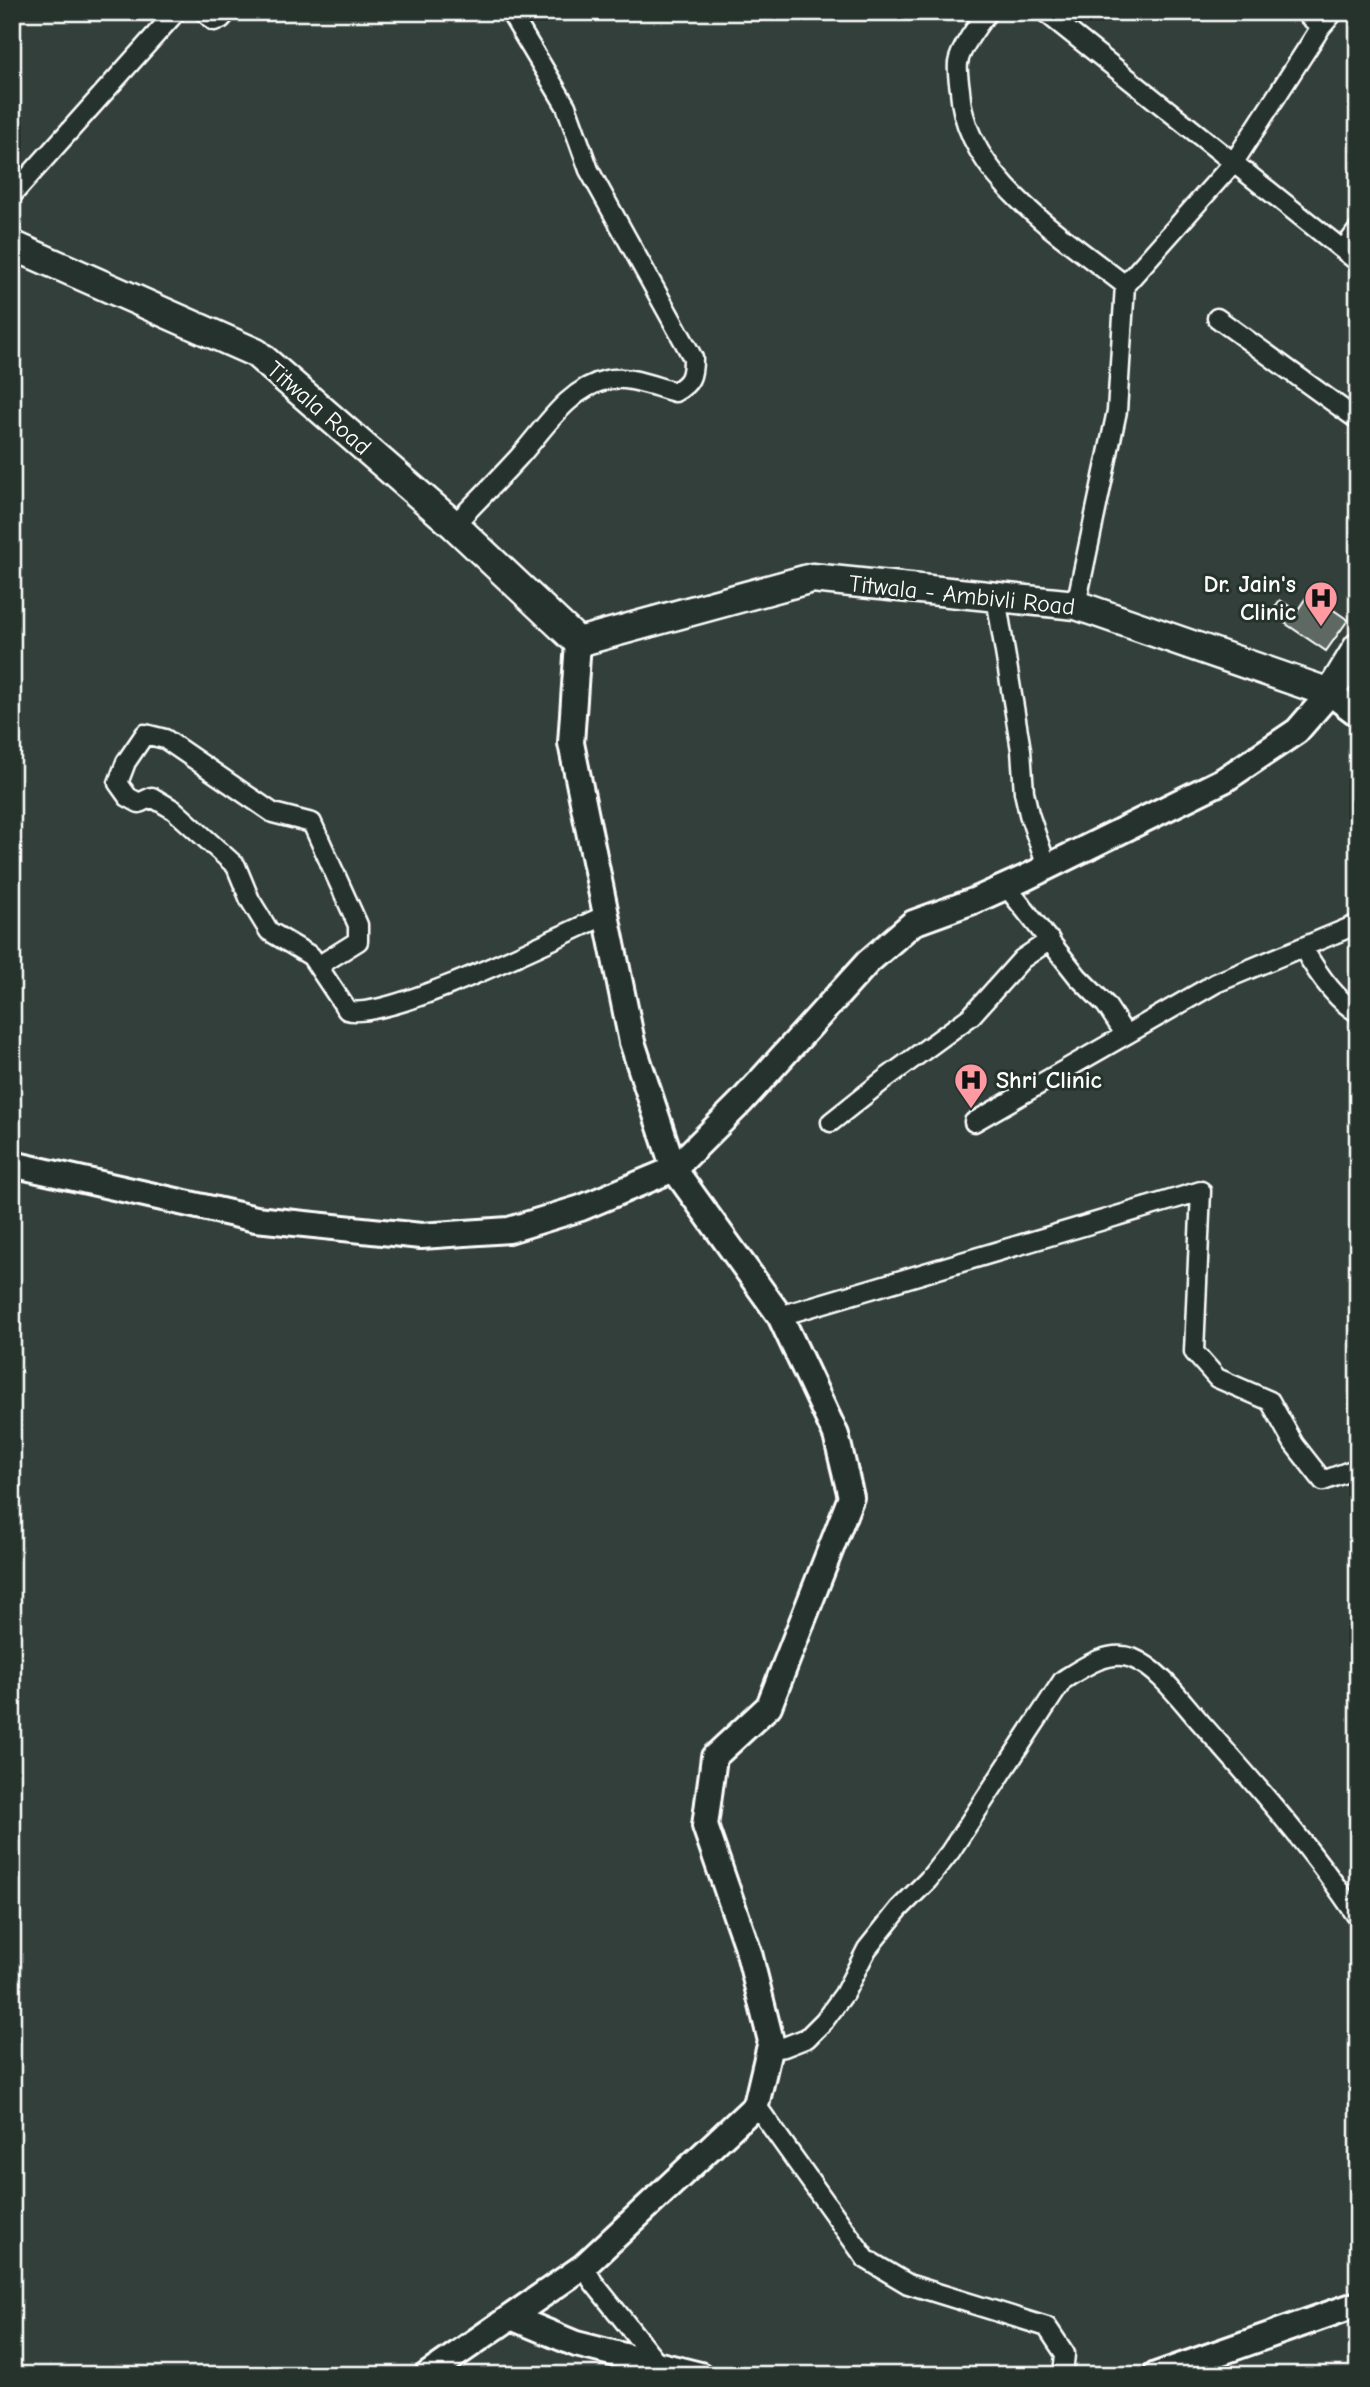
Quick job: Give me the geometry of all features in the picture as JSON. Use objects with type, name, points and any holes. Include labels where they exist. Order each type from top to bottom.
[{"type":"main road","name":"Titwala Road","points":[[12,245],[256,353],[454,525],[578,642]]},
{"type":"main road","name":"Titwala - Ambivli Road","points":[[578,642],[812,578],[1076,605],[1330,693]]},
{"type":"main road","points":[[1330,693],[1358,647]]},
{"type":"street","points":[[12,195],[176,12]]},
{"type":"street","points":[[204,12],[214,21],[221,19],[227,12]]},
{"type":"street","points":[[454,525],[517,460],[569,400],[586,389],[603,380],[629,379],[675,392],[687,386],[693,376],[693,358],[589,170],[566,106],[510,12]]},
{"type":"street","points":[[988,12],[958,62],[960,99],[968,132],[986,163],[1021,203],[1125,285]]},
{"type":"street","points":[[1045,12],[1358,261]]},
{"type":"street","points":[[1304,12],[1321,27]]},
{"type":"street","points":[[1076,605],[1117,411],[1125,285],[1234,162],[1321,27],[1335,12]]},
{"type":"street","points":[[1343,250],[1358,230]]},
{"type":"street","points":[[1217,318],[1358,420]]},
{"type":"street","points":[[996,597],[1021,750],[1024,792],[1047,867]]},
{"type":"street","points":[[436,2368],[584,2266],[756,2105],[771,2041],[749,1953],[705,1826],[714,1757],[769,1706],[850,1497],[836,1435],[780,1316],[674,1169],[632,1042],[571,743],[578,642]]},
{"type":"street","points":[[12,1164],[256,1219],[421,1236],[509,1230],[581,1208],[674,1169],[750,1093],[868,962],[913,923],[1006,886],[1224,780],[1297,731],[1330,693],[1358,713]]},
{"type":"street","points":[[318,966],[358,942],[358,925],[313,823],[273,813],[165,739],[145,734],[125,762],[118,783],[128,797],[139,803],[152,797],[174,810],[236,866],[250,901],[269,931],[310,956],[347,1010],[367,1013],[424,996],[606,915]]},
{"type":"street","points":[[1006,886],[1078,977],[1106,1005],[1125,1034]]},
{"type":"street","points":[[974,1122],[1216,983],[1358,924]]},
{"type":"street","points":[[831,1122],[971,1016],[1022,959],[1050,940]]},
{"type":"street","points":[[1303,948],[1316,971],[1349,1008],[1358,1013]]},
{"type":"street","points":[[780,1316],[1201,1191],[1194,1352],[1217,1378],[1270,1401],[1294,1444],[1324,1481],[1358,1468]]},
{"type":"street","points":[[769,2049],[784,2047],[807,2038],[824,2021],[844,1994],[867,1949],[950,1852],[1063,1681],[1090,1663],[1109,1657],[1130,1657],[1154,1671],[1248,1776],[1344,1896],[1358,1918]]},
{"type":"street","points":[[756,2105],[866,2259],[908,2284],[1047,2327],[1065,2354],[1063,2375]]},
{"type":"street","points":[[584,2266],[661,2371]]},
{"type":"street","points":[[1156,2375],[1358,2304]]},
{"type":"street","points":[[510,2317],[576,2344],[661,2371],[700,2375]]},
{"type":"building","points":[[1309,593],[1348,620],[1326,651],[1270,613],[1280,600],[1297,611]]},
{"type":"place","name":"Dr. Jain's Clinic","points":[[1321,628]]},
{"type":"place","name":"Shri Clinic","points":[[971,1110]]}]
